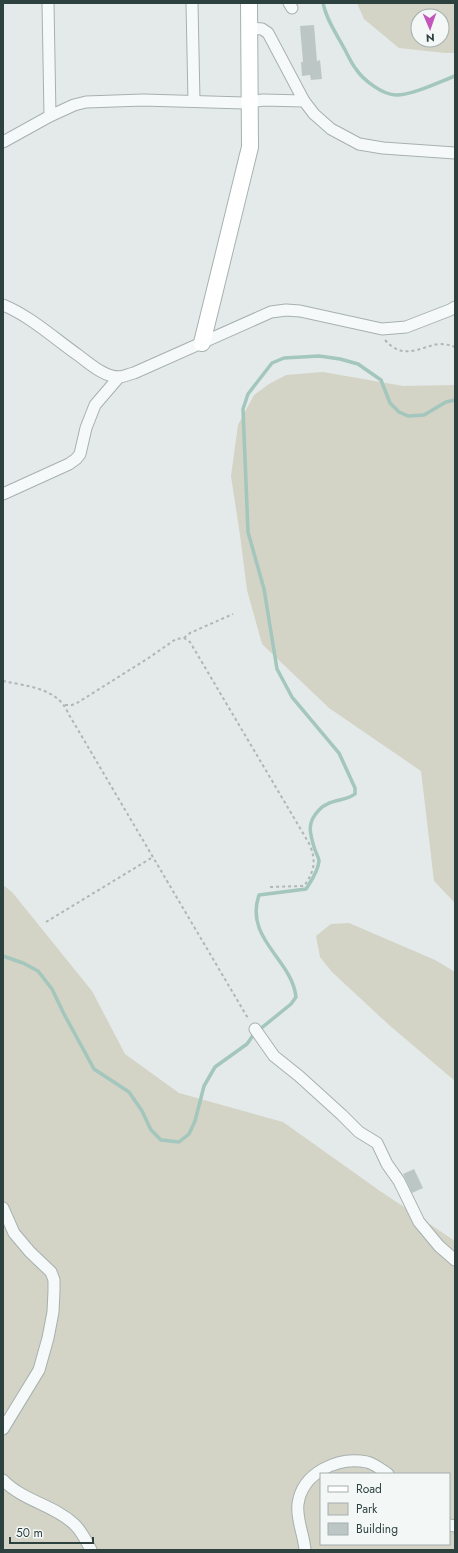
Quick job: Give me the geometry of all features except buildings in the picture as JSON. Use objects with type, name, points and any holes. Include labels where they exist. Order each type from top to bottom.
[{"type":"street","points":[[48,3],[50,116]]},
{"type":"street","points":[[192,3],[194,101]]},
{"type":"street","points":[[202,343],[250,147],[249,3]]},
{"type":"street","points":[[250,28],[262,29],[268,33],[304,101],[314,114],[330,129],[359,144],[383,148],[455,152]]},
{"type":"street","points":[[3,142],[50,116],[74,105],[86,102],[143,100],[244,103],[263,100],[304,101]]},
{"type":"street","points":[[3,305],[18,312],[93,366],[107,374],[119,377],[134,373],[271,312],[286,310],[300,311],[382,329],[406,327],[455,307]]},
{"type":"street","points":[[3,494],[69,464],[76,459],[80,454],[86,428],[95,405],[119,377]]},
{"type":"street","points":[[257,1031],[274,1056],[299,1076],[342,1115],[358,1132],[377,1143],[386,1164],[398,1181],[418,1222],[439,1246],[455,1260]]},
{"type":"street","points":[[3,1208],[14,1233],[30,1252],[51,1272],[54,1280],[54,1291],[50,1331],[39,1370],[3,1429]]},
{"type":"street","points":[[305,1550],[298,1505],[304,1489],[313,1477],[324,1468],[333,1464],[344,1462],[367,1462],[386,1473]]},
{"type":"street","points":[[3,1480],[12,1488],[53,1510],[74,1524],[84,1537],[91,1550]]},
{"type":"path","points":[[382,329],[385,340],[390,345],[408,351],[423,349],[440,344],[455,347]]},
{"type":"path","points":[[65,705],[72,706],[176,639],[184,638],[190,633],[232,614]]},
{"type":"path","points":[[184,638],[190,642],[310,845],[314,865],[311,876],[304,886],[269,887]]},
{"type":"path","points":[[3,681],[45,691],[65,705],[68,713],[257,1031]]},
{"type":"path","points":[[46,922],[153,857]]},
{"type":"green space","points":[[357,3],[455,3],[455,53],[399,48],[364,19]]},
{"type":"green space","points":[[323,372],[403,386],[455,385],[455,903],[434,881],[421,771],[329,708],[262,644],[247,590],[231,476],[238,425],[254,395],[269,384],[286,375]]},
{"type":"green space","points":[[3,885],[12,892],[92,991],[125,1054],[179,1093],[283,1122],[380,1191],[455,1241],[455,1550],[3,1550]]},
{"type":"green space","points":[[349,923],[435,960],[455,972],[455,1081],[388,1024],[332,972],[320,957],[316,936],[331,924]]},
{"type":"waterway","points":[[323,3],[329,20],[353,64],[363,78],[379,90],[396,95],[410,93],[455,76]]},
{"type":"waterway","points":[[3,956],[23,963],[38,971],[52,989],[94,1069],[129,1092],[142,1111],[151,1130],[161,1140],[179,1142],[189,1134],[195,1121],[204,1086],[215,1067],[247,1044],[254,1034],[291,1004],[296,997],[293,984],[263,937],[258,924],[256,910],[259,895],[306,889],[316,873],[319,861],[310,829],[312,819],[323,806],[355,794],[355,788],[339,753],[292,697],[277,669],[264,589],[248,532],[243,409],[248,394],[272,363],[284,358],[319,356],[340,359],[358,364],[381,380],[390,403],[399,412],[408,416],[424,415],[446,402],[455,400]]}]
